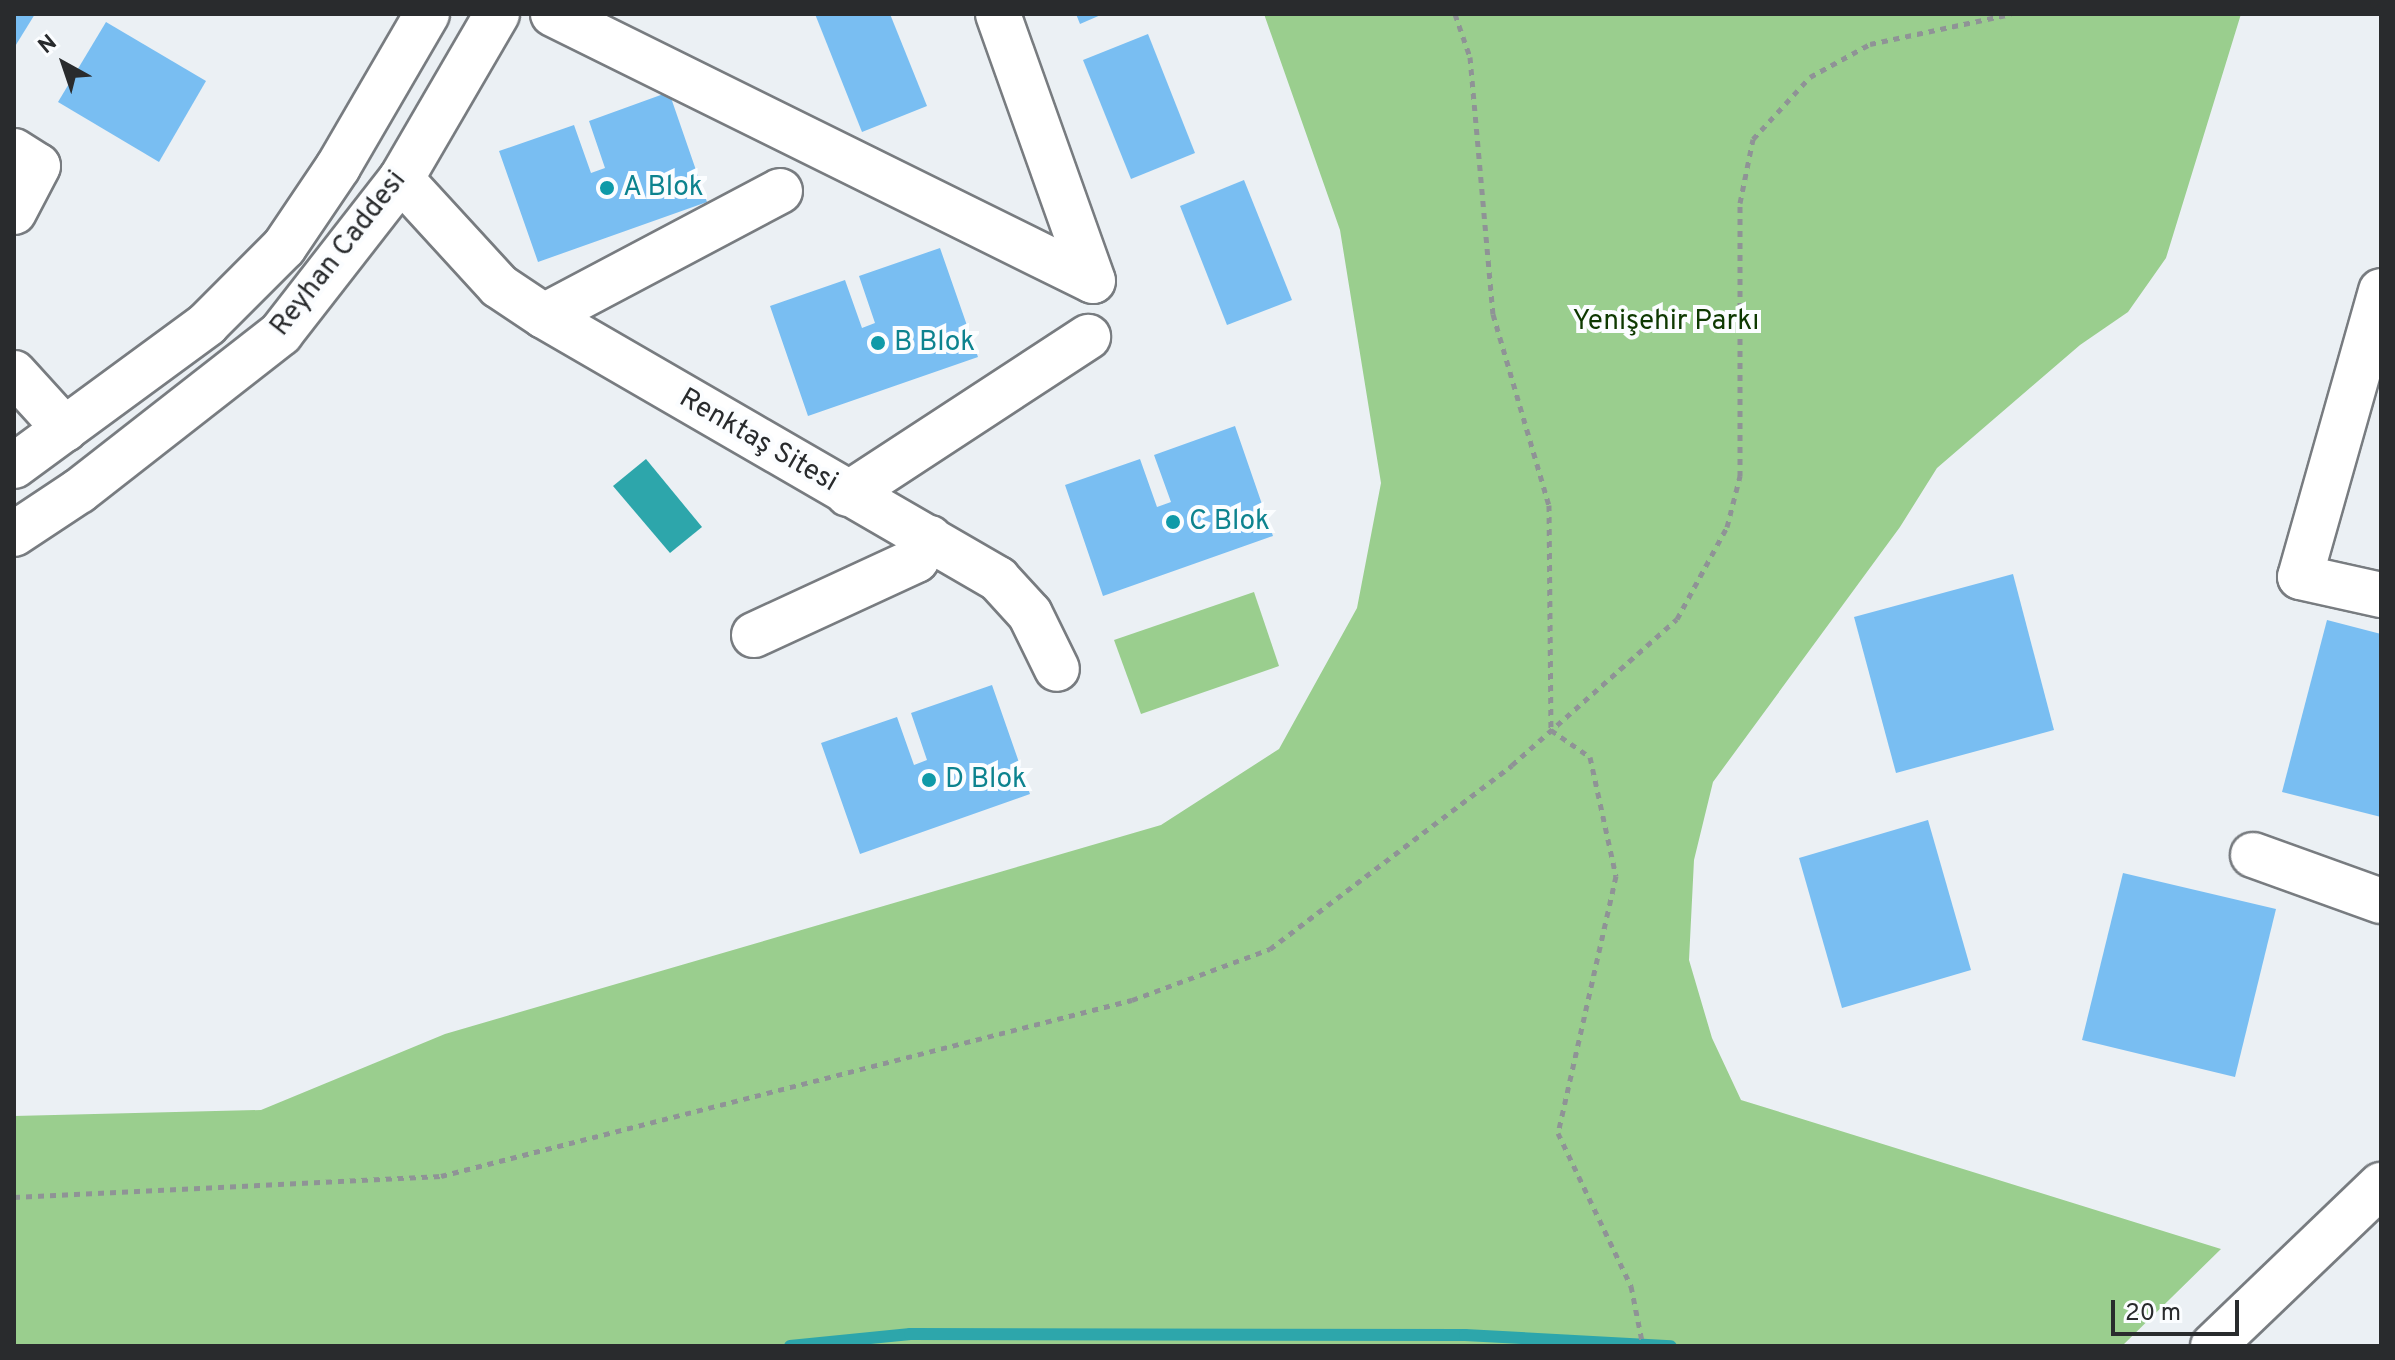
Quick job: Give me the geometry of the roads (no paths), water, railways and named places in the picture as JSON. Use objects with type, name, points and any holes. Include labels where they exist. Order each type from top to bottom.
[{"type":"main road","name":"Reyhan Caddesi","points":[[14,466],[207,324],[284,247],[338,167],[427,14]]},
{"type":"main road","name":"Reyhan Caddesi","points":[[14,534],[103,473],[281,333],[401,179],[497,14]]},
{"type":"main road","points":[[553,14],[1093,281],[998,14]]},
{"type":"main road","points":[[14,151],[38,166],[14,212]]},
{"type":"main road","name":"Renktaş Sitesi","points":[[401,179],[499,286],[544,316],[848,494],[1088,337]]},
{"type":"main road","points":[[544,316],[780,191]]},
{"type":"main road","points":[[2381,291],[2300,577],[2381,595]]},
{"type":"main road","points":[[14,373],[103,473]]},
{"type":"main road","points":[[848,494],[998,579],[1030,614],[1057,669]]},
{"type":"main road","points":[[754,635],[916,560],[930,538]]},
{"type":"main road","points":[[2253,855],[2381,901]]},
{"type":"main road","points":[[2213,1346],[2381,1185]]},
{"type":"water","points":[[646,459],[702,527],[670,553],[613,486]]},
{"type":"waterway","points":[[790,1346],[910,1334],[1465,1335],[1671,1346]]},
{"type":"place","name":"A Blok","points":[[607,188]]},
{"type":"place","name":"B Blok","points":[[878,343]]},
{"type":"place","name":"C Blok","points":[[1173,522]]},
{"type":"place","name":"D Blok","points":[[929,780]]},
{"type":"park label","name":"Yenişehir Parkı","points":[[1666,322]]}]
